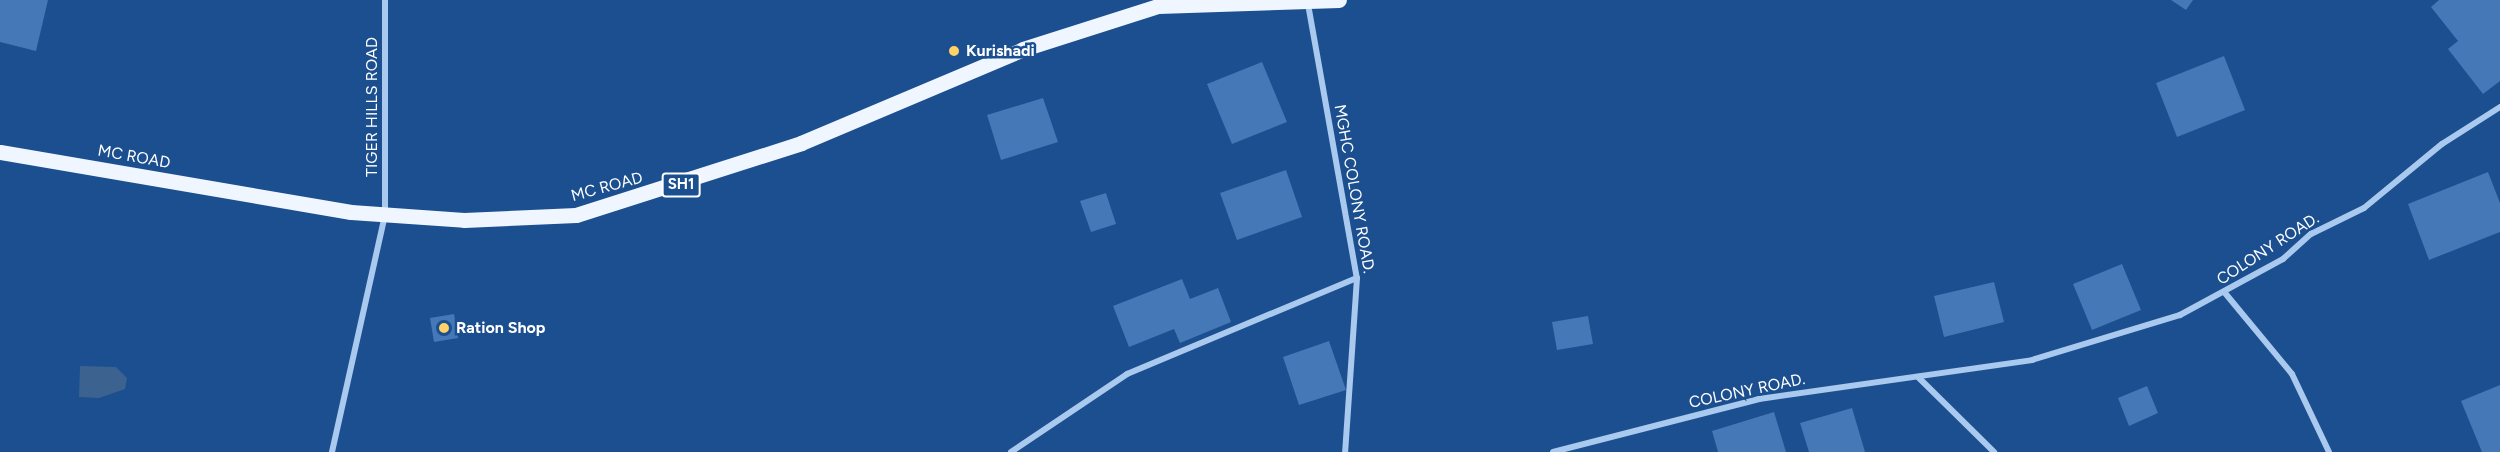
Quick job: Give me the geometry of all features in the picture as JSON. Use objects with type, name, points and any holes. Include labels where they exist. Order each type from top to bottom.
[{"type":"main road","name":"MC ROAD","points":[[0,152],[386,215],[464,220],[576,215],[801,143],[1023,49],[1158,6],[1308,4],[1339,0]]},
{"type":"street","name":"TIGER HILLS ROAD","points":[[332,452],[386,215],[385,0]]},
{"type":"street","name":"MGHC COLONY ROAD.","points":[[1308,4],[1357,278],[1345,452]]},
{"type":"street","name":"COLONY ROAD.","points":[[1553,452],[1759,399],[2032,360],[2180,315],[2283,259],[2311,234],[2364,208],[2442,144],[2500,106]]},
{"type":"street","points":[[1011,452],[1127,374],[1357,278]]},
{"type":"street","points":[[2224,293],[2292,374],[2329,452]]},
{"type":"street","points":[[1918,377],[1994,452]]},
{"type":"street","points":[[1584,444],[1587,452]]},
{"type":"water","points":[[80,366],[116,367],[127,378],[125,389],[99,398],[79,397]]},
{"type":"building","points":[[0,0],[48,0],[36,51],[0,42]]},
{"type":"building","points":[[2171,0],[2193,0],[2186,10]]},
{"type":"building","points":[[2439,0],[2500,0],[2500,81],[2483,94],[2448,49],[2458,41],[2431,7]]},
{"type":"building","points":[[2224,56],[2245,110],[2177,137],[2156,83]]},
{"type":"building","points":[[1262,62],[1287,122],[1232,144],[1207,84]]},
{"type":"building","points":[[1043,98],[1058,142],[1001,160],[987,115]]},
{"type":"building","points":[[1286,170],[1302,217],[1237,240],[1220,193]]},
{"type":"building","points":[[2488,172],[2500,203],[2500,232],[2429,260],[2408,204]]},
{"type":"building","points":[[1106,193],[1116,224],[1091,232],[1080,201]]},
{"type":"building","points":[[2122,264],[2141,310],[2092,330],[2073,284]]},
{"type":"building","points":[[1182,279],[1190,299],[1218,288],[1231,322],[1180,343],[1174,329],[1129,347],[1113,306]]},
{"type":"building","points":[[1994,282],[2004,322],[1944,337],[1934,296]]},
{"type":"building","name":"Ration Shop","points":[[454,314],[458,338],[434,342],[430,318]]},
{"type":"building","points":[[1588,316],[1593,344],[1557,350],[1552,322]]},
{"type":"building","points":[[1329,341],[1346,390],[1299,405],[1283,357]]},
{"type":"building","points":[[2500,385],[2500,452],[2482,452],[2461,401]]},
{"type":"building","points":[[2147,386],[2158,413],[2129,426],[2118,398]]},
{"type":"building","points":[[1852,408],[1865,452],[1809,452],[1800,423]]},
{"type":"building","points":[[1774,412],[1786,452],[1718,452],[1712,431]]},
{"type":"place","name":"Kurishadi","points":[[954,51]]},
{"type":"place","name":"Ration Shop","points":[[444,328]]}]
